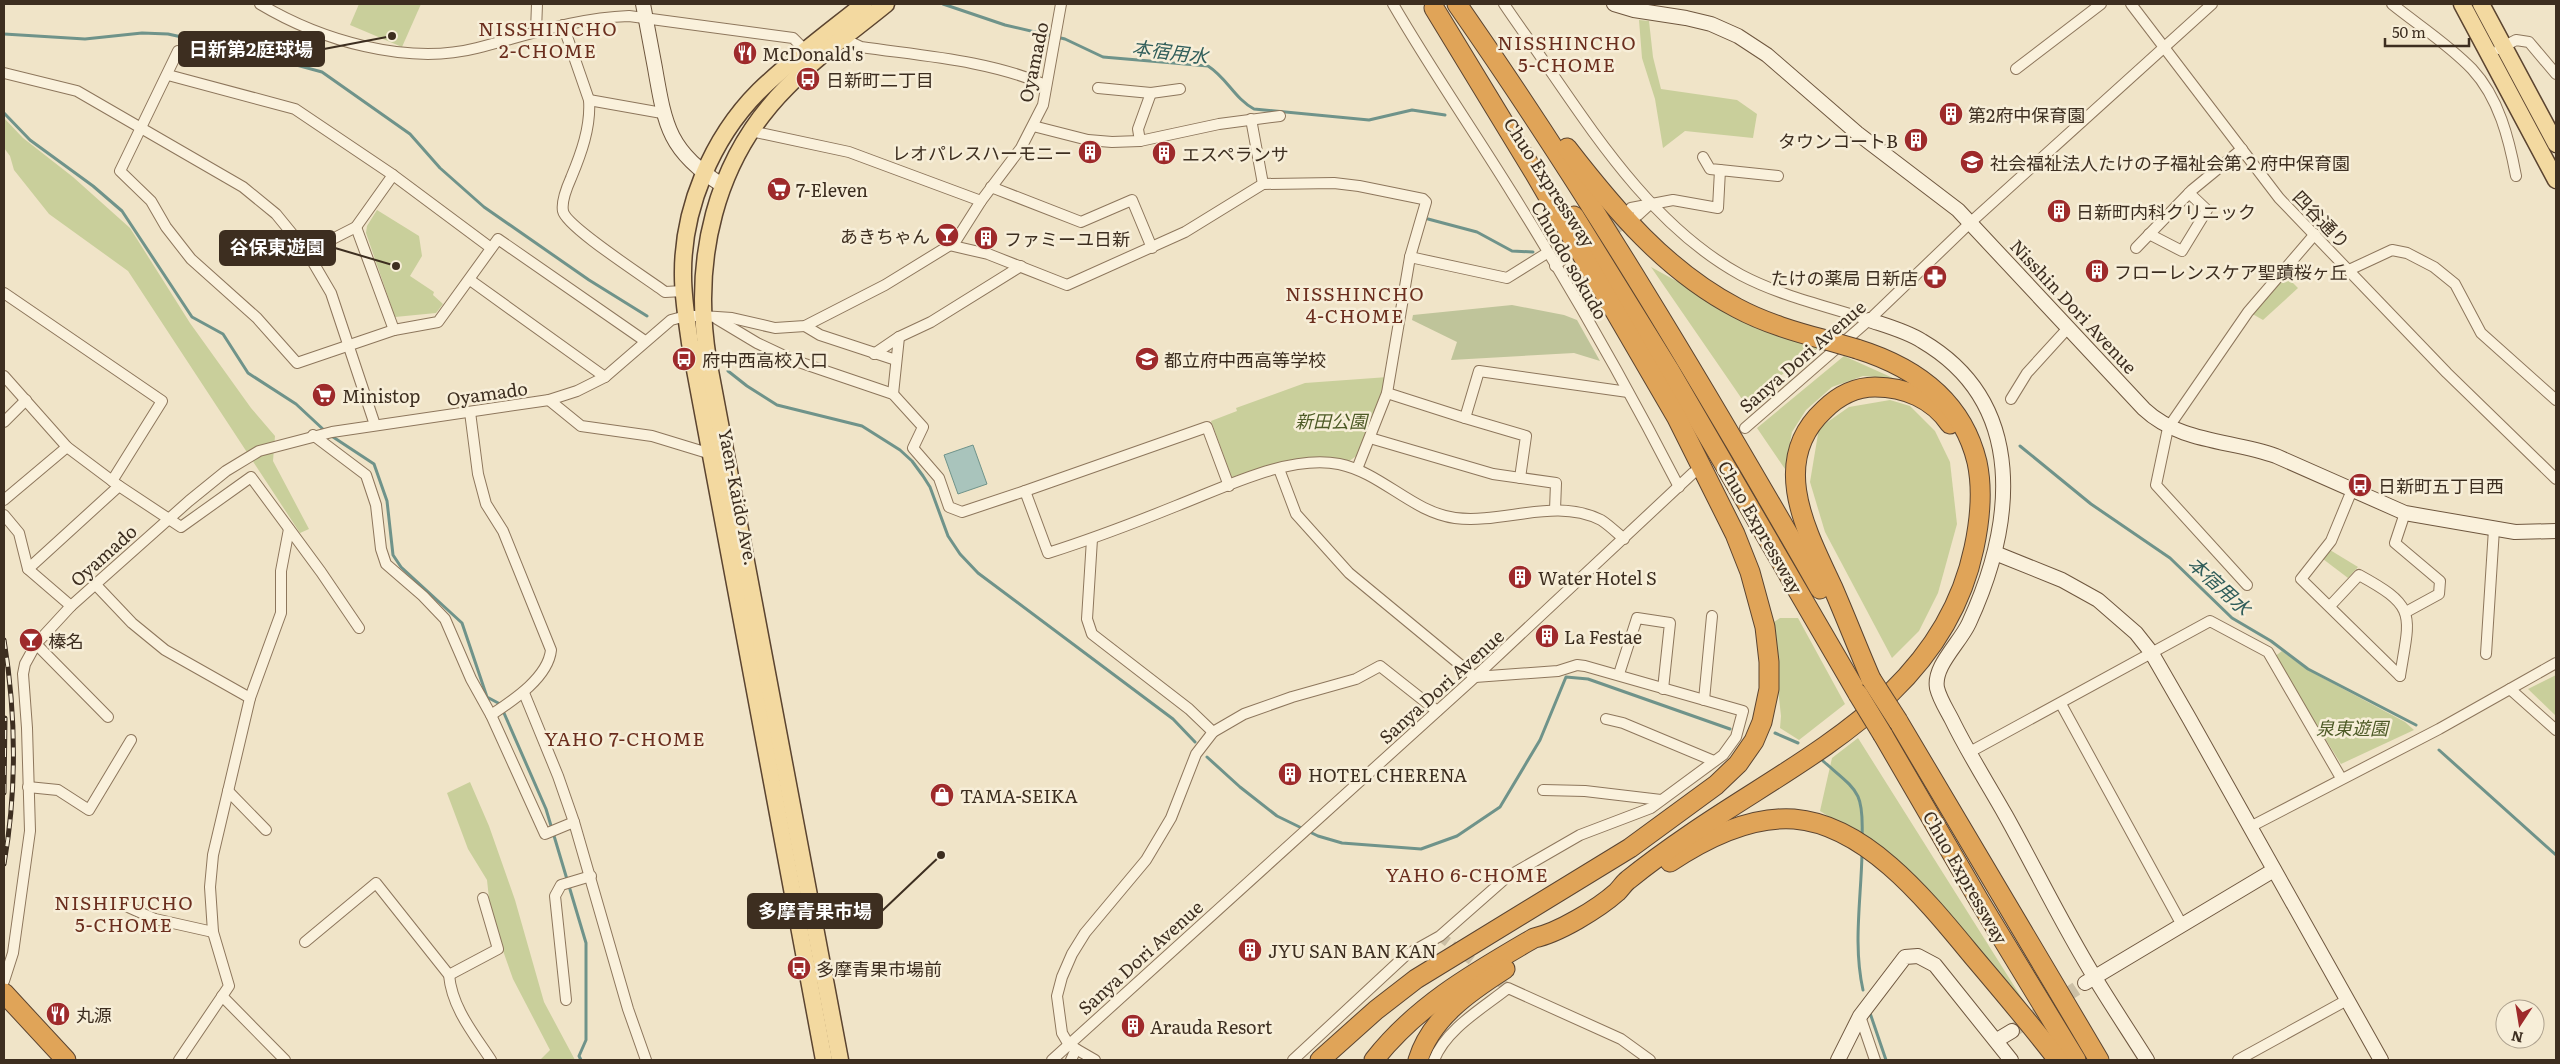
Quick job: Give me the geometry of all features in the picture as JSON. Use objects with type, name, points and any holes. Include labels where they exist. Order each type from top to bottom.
[{"type":"highway","points":[[1374,1060],[1408,1021],[1446,990],[1534,938],[1546,936],[1617,892],[1626,882],[1657,858],[1825,747],[1880,703],[1902,682],[1924,656],[1957,602],[1972,558],[1979,516],[1980,478],[1967,432],[1951,406],[1923,379],[1885,359],[1857,349],[1792,331],[1738,308],[1696,283],[1654,248],[1611,203],[1457,4]]},
{"type":"highway","name":"Chuo Expressway","points":[[1457,4],[1570,172],[1738,445],[1871,679],[1898,721],[1994,888],[2098,1060]]},
{"type":"highway","points":[[1320,1060],[1401,990],[1630,848],[1716,785],[1748,752],[1762,722],[1769,689],[1769,662],[1765,627],[1743,553],[1677,418],[1560,217],[1432,6]]},
{"type":"highway","name":"Chuo Expressway","points":[[1432,6],[1554,186],[1660,354],[1980,902],[2076,1060]]},
{"type":"highway","points":[[1630,848],[1668,832],[1764,775],[1831,730],[1873,696],[1902,666],[1918,649],[1939,616],[1958,571],[1968,532],[1971,510],[1968,469],[1955,431],[1936,408],[1922,397],[1888,387],[1872,387],[1849,393],[1831,403],[1810,426],[1803,440],[1796,475],[1802,522],[1871,679]]},
{"type":"highway","points":[[1617,892],[1632,889],[1688,852],[1724,832],[1747,824],[1763,820],[1794,819],[1833,829],[1854,839],[1871,851],[1898,875],[1951,930],[2058,1060]]},
{"type":"highway","points":[[1418,1060],[1431,1033],[1457,1003],[1540,947],[1546,936]]},
{"type":"highway","points":[[1361,1060],[1399,1014],[1430,989],[1475,943]]},
{"type":"highway","points":[[4,993],[66,1060]]},
{"type":"main road","name":"Yaen-Kaido Ave.","points":[[840,1060],[709,370],[701,317],[683,291],[685,240],[692,207],[719,143],[743,110],[765,86],[864,4]]},
{"type":"main road","name":"Yaen-Kaido Ave.","points":[[824,1060],[711,454],[701,317],[707,241],[715,204],[722,185],[751,131],[786,88],[886,4]]},
{"type":"main road","points":[[2462,4],[2496,50],[2556,144]]},
{"type":"main road","points":[[2481,4],[2496,50],[2556,180]]},
{"type":"street","points":[[260,4],[283,17],[329,37],[418,55],[447,54],[563,25],[644,11],[794,38],[806,52]]},
{"type":"street","points":[[536,31],[537,4]]},
{"type":"street","name":"Oyamado","points":[[4,981],[12,953],[28,845],[28,787],[23,674],[25,664],[36,644],[71,606],[169,518],[239,462],[259,452],[313,435],[549,400],[577,391],[605,378],[671,320],[701,317],[732,318],[775,328],[805,326],[885,285],[955,242],[981,201],[1021,148],[1043,105],[1061,4]]},
{"type":"street","name":"Chuodo sokudo","points":[[1393,4],[1431,69],[1513,194],[1628,392],[1679,487]]},
{"type":"street","points":[[1504,4],[1583,118],[1650,203],[1704,250],[1740,274],[1779,293],[1869,320],[1922,341],[1973,383],[1988,410],[1999,443],[2004,467],[2001,526],[1988,576],[1968,624],[1959,643],[1940,666],[1937,678],[1942,702],[1968,752],[2006,816],[2089,980],[2147,1060]]},
{"type":"street","points":[[2016,69],[2101,4]]},
{"type":"street","name":"四谷通り","points":[[2131,4],[2279,198],[2447,373],[2556,478]]},
{"type":"street","name":"Sanya Dori Avenue","points":[[1745,428],[1869,320],[1971,222],[2212,4]]},
{"type":"street","points":[[2392,4],[2450,49],[2473,70],[2501,116],[2516,176]]},
{"type":"street","name":"Nisshin Dori Avenue","points":[[1621,5],[1711,24],[1753,45],[1857,133],[1958,210],[2144,409],[2168,428],[2184,434],[2260,450],[2405,513],[2515,532],[2556,531]]},
{"type":"street","points":[[644,11],[662,113],[671,137],[687,157],[705,174],[722,185]]},
{"type":"street","points":[[563,25],[589,100],[589,119],[566,191],[562,210],[566,218],[584,234],[665,292],[683,291]]},
{"type":"street","points":[[844,39],[861,47],[982,64],[1046,84]]},
{"type":"street","points":[[2496,50],[2516,40],[2529,42],[2556,74]]},
{"type":"street","points":[[178,51],[120,171],[151,201],[166,227],[191,259],[258,318],[297,363],[394,330],[438,322],[498,239],[645,341]]},
{"type":"street","points":[[4,73],[77,91],[243,187],[276,214],[307,252],[331,292],[375,425]]},
{"type":"street","points":[[168,75],[295,109],[393,175],[491,248]]},
{"type":"street","points":[[1098,88],[1151,93],[1180,89]]},
{"type":"street","points":[[1140,140],[1138,129],[1151,93]]},
{"type":"street","points":[[589,100],[662,113]]},
{"type":"street","points":[[1033,126],[1088,140],[1140,140],[1251,119],[1280,116]]},
{"type":"street","points":[[1251,119],[1263,184]]},
{"type":"street","points":[[751,131],[849,152],[981,201]]},
{"type":"street","points":[[2136,248],[2189,193],[2242,149]]},
{"type":"street","points":[[1703,157],[1710,168],[1778,176]]},
{"type":"street","points":[[1634,212],[1650,203],[1673,200],[1718,208],[1720,170]]},
{"type":"street","points":[[307,252],[356,227],[393,175]]},
{"type":"street","points":[[949,245],[988,254],[1067,285],[1185,232],[1263,184],[1334,183],[1423,199],[1426,202],[1410,257],[1387,393],[1357,469]]},
{"type":"street","points":[[991,187],[1081,222],[1132,200],[1152,248]]},
{"type":"street","points":[[2149,234],[2182,251],[2208,210],[2189,193]]},
{"type":"street","points":[[356,227],[394,330]]},
{"type":"street","points":[[2247,585],[2156,485],[2168,428],[2248,312],[2315,234]]},
{"type":"street","points":[[2349,270],[2392,250],[2407,254],[2434,267],[2455,284],[2481,333],[2556,400]]},
{"type":"street","points":[[1410,257],[1508,278],[1547,253]]},
{"type":"street","points":[[1555,266],[1573,253]]},
{"type":"street","points":[[874,354],[899,337],[931,322],[1021,266]]},
{"type":"street","points":[[470,280],[605,378]]},
{"type":"street","points":[[4,293],[162,401],[115,483],[28,569]]},
{"type":"street","points":[[701,317],[793,360],[893,394],[923,427],[913,448],[939,478],[949,506],[962,512],[1208,426],[1230,486]]},
{"type":"street","points":[[805,326],[820,335],[896,360]]},
{"type":"street","points":[[2011,398],[2027,373],[2068,328]]},
{"type":"street","points":[[893,394],[899,337]]},
{"type":"street","points":[[1465,418],[1479,370],[1628,392]]},
{"type":"street","points":[[4,376],[67,448],[181,527],[251,477],[359,628]]},
{"type":"street","points":[[1387,393],[1526,436],[1520,478]]},
{"type":"street","points":[[4,422],[26,400]]},
{"type":"street","points":[[549,400],[581,426],[652,436],[711,454]]},
{"type":"street","points":[[470,412],[478,474],[486,504],[503,531],[551,650],[550,660],[524,693],[494,713]]},
{"type":"street","points":[[313,435],[366,475],[376,505],[380,549],[386,564],[423,596],[445,620],[471,680],[494,713],[545,834],[574,822]]},
{"type":"street","points":[[1370,438],[1493,474],[1556,483],[1555,510]]},
{"type":"street","points":[[4,500],[67,448]]},
{"type":"street","points":[[1025,491],[1048,553],[1092,539],[1279,469],[1320,462],[1357,469],[1371,475],[1426,509],[1455,518],[1555,510],[1574,511],[1603,521],[1624,539]]},
{"type":"street","points":[[1279,469],[1296,514],[1349,574],[1475,677],[1558,671],[1577,665],[1619,674],[1663,689],[1742,711],[1736,737],[1723,754],[1714,761],[1650,808],[1580,835],[1507,877],[1440,936],[1406,955],[1293,1060]]},
{"type":"street","name":"Sanya Dori Avenue","points":[[1052,1060],[1072,1047],[1184,938],[1310,828],[1693,473]]},
{"type":"street","points":[[2330,606],[2359,575],[2397,598],[2406,612],[2407,634],[2400,676],[2301,579],[2331,541],[2352,490]]},
{"type":"street","points":[[2405,513],[2395,543],[2440,581],[2439,594],[2406,612]]},
{"type":"street","points":[[4,515],[19,533],[28,569],[71,606]]},
{"type":"street","points":[[179,1060],[229,986],[213,932],[211,876],[228,791],[250,698],[281,614],[281,571],[289,529]]},
{"type":"street","points":[[2486,654],[2494,529]]},
{"type":"street","points":[[1092,539],[1087,619],[1092,634],[1189,708],[1213,732]]},
{"type":"street","points":[[1995,553],[2062,580],[2098,600],[2136,632],[2151,652],[2381,1060]]},
{"type":"street","points":[[95,584],[132,623],[164,650],[250,698]]},
{"type":"street","points":[[1704,700],[1712,616]]},
{"type":"street","points":[[1619,674],[1637,618],[1670,623],[1663,689]]},
{"type":"street","points":[[1968,752],[2061,704],[2151,652],[2210,621],[2268,652],[2341,778]]},
{"type":"street","points":[[36,644],[108,716]]},
{"type":"street","points":[[2250,827],[2341,778],[2439,730],[2556,663]]},
{"type":"street","points":[[1095,1060],[1072,1047],[1062,1033],[1058,1017],[1057,996],[1072,954],[1085,933],[1146,860],[1171,818],[1196,754],[1213,732],[1244,714],[1292,697],[1356,679],[1380,666],[1437,711]]},
{"type":"street","points":[[2510,689],[2556,730]]},
{"type":"street","points":[[524,693],[558,776],[574,822],[628,1009],[646,1060]]},
{"type":"street","points":[[2061,704],[2182,925]]},
{"type":"street","points":[[1606,719],[1624,723],[1714,761]]},
{"type":"street","points":[[28,787],[58,790],[89,810],[131,740]]},
{"type":"street","points":[[1543,790],[1585,790],[1661,800]]},
{"type":"street","points":[[228,791],[266,830]]},
{"type":"street","points":[[2089,980],[2274,870]]},
{"type":"street","points":[[566,1000],[555,896],[565,884],[591,876]]},
{"type":"street","points":[[305,942],[376,884],[449,975],[450,987],[460,1013],[491,1060]]},
{"type":"street","points":[[449,975],[498,949],[483,898]]},
{"type":"street","points":[[119,903],[155,918],[213,932]]},
{"type":"street","points":[[1838,1060],[1860,1016],[1904,957],[1918,956],[1935,965],[1997,1040],[2011,1060]]},
{"type":"street","points":[[1434,1060],[1456,1029],[1508,988],[1621,1039],[1650,1060]]},
{"type":"street","points":[[222,996],[286,1060]]},
{"type":"street","points":[[2238,1060],[2347,1000]]},
{"type":"street","points":[[1860,1016],[1875,1060]]},
{"type":"street","points":[[1997,1040],[2012,1031]]},
{"type":"street","points":[[1072,1047],[1072,1060]]},
{"type":"green space","points":[[359,4],[421,4],[402,47],[350,25]]},
{"type":"green space","points":[[1639,20],[1649,21],[1653,57],[1661,89],[1737,100],[1757,114],[1753,138],[1685,131],[1663,148],[1655,99],[1642,58]]},
{"type":"green space","points":[[4,118],[23,138],[73,177],[130,228],[190,323],[251,408],[275,436],[273,461],[309,529],[300,533],[128,271],[49,214],[14,170],[10,156],[4,148]]},
{"type":"green space","points":[[377,210],[419,236],[422,256],[410,276],[434,292],[433,295],[443,304],[436,313],[395,317],[366,233],[367,226]]},
{"type":"green space","points":[[1651,267],[1729,310],[1823,345],[1744,402]]},
{"type":"green space","points":[[2283,273],[2298,288],[2263,320],[2249,312]]},
{"type":"green space","points":[[1512,305],[1564,315],[1577,320],[1600,361],[1574,353],[1451,360],[1457,342],[1412,320],[1413,315]]},
{"type":"green space","points":[[1844,356],[1893,378],[1863,376],[1832,387],[1806,410],[1792,432],[1785,469],[1757,428]]},
{"type":"green space","name":"新田公園","points":[[1388,377],[1358,455],[1349,461],[1315,458],[1239,481],[1232,478],[1211,421],[1237,411],[1236,408],[1305,383]]},
{"type":"green space","points":[[1890,400],[1910,406],[1935,431],[1950,462],[1957,524],[1938,593],[1919,631],[1892,658],[1825,532],[1810,482],[1819,428],[1849,407]]},
{"type":"green space","points":[[2330,550],[2358,567],[2348,578],[2323,559]]},
{"type":"green space","points":[[1780,618],[1798,618],[1845,704],[1799,740],[1780,728],[1781,716],[1771,624]]},
{"type":"green space","name":"泉東遊園","points":[[2282,651],[2306,669],[2405,722],[2414,730],[2341,764],[2274,657]]},
{"type":"green space","points":[[2556,675],[2556,716],[2528,689]]},
{"type":"green space","points":[[1858,738],[2028,1008],[1867,841],[1820,811],[1832,758]]},
{"type":"green space","points":[[470,782],[489,826],[515,900],[544,1002],[575,1060],[540,1060],[550,1050],[513,979],[491,917],[487,880],[468,849],[447,793]]},
{"type":"water","points":[[973,445],[987,484],[958,494],[944,455]]},
{"type":"waterway","name":"本宿用水","points":[[943,4],[1005,25],[1065,39],[1103,57],[1208,66],[1221,76],[1241,100],[1254,109],[1369,120],[1412,110],[1445,115]]},
{"type":"waterway","points":[[4,34],[85,39],[142,33],[168,34],[241,50],[322,72],[410,134],[440,168],[484,207],[589,280],[647,316]]},
{"type":"waterway","points":[[4,113],[30,140],[93,186],[122,211],[192,317],[223,334],[248,373],[296,404],[325,431]]},
{"type":"waterway","points":[[1428,219],[1477,232],[1512,251],[1533,252]]},
{"type":"waterway","points":[[728,371],[777,405],[862,426],[900,450],[912,461],[930,487],[948,536],[960,554],[978,573],[1173,719],[1195,742]]},
{"type":"waterway","points":[[330,435],[374,464],[387,501],[393,555],[401,567],[462,623],[487,697],[500,704],[546,809],[586,943],[586,1040],[579,1056],[581,1060]]},
{"type":"waterway","name":"本宿用水","points":[[2020,446],[2091,504],[2170,558],[2232,618],[2271,641],[2308,669],[2416,725]]},
{"type":"waterway","points":[[1207,757],[1240,787],[1277,816],[1318,836],[1342,843],[1421,849],[1457,836],[1500,807],[1540,740],[1566,677],[1588,679],[1730,729]]},
{"type":"waterway","points":[[1775,733],[1798,743]]},
{"type":"waterway","name":"本宿用水","points":[[2439,750],[2556,855]]},
{"type":"waterway","points":[[1823,761],[1851,786],[1860,800],[1862,838]]},
{"type":"waterway","points":[[1862,854],[1858,956],[1863,990]]},
{"type":"waterway","points":[[1870,1013],[1886,1060]]},
{"type":"tunnel","points":[[1585,242],[1626,212]]},
{"type":"tunnel","points":[[1588,247],[1630,220]]},
{"type":"tunnel","points":[[1440,936],[1508,988]]},
{"type":"tunnel","points":[[2012,1031],[2085,983]]},
{"type":"railway","points":[[4,640],[13,724],[13,780],[4,864]]},
{"type":"railway","points":[[4,793],[5,718]]},
{"type":"place","name":"日新第2庭球場","points":[[392,36]]},
{"type":"place","name":"McDonald's","points":[[745,53]]},
{"type":"place","name":"日新町二丁目","points":[[808,79]]},
{"type":"place","name":"第2府中保育園","points":[[1951,114]]},
{"type":"place","name":"タウンコートB","points":[[1916,140]]},
{"type":"place","name":"レオパレスハーモニー","points":[[1090,152]]},
{"type":"place","name":"エスペランサ","points":[[1164,153]]},
{"type":"place","name":"社会福祉法人たけの子福祉会第２府中保育園","points":[[1972,162]]},
{"type":"place","name":"7-Eleven","points":[[779,189]]},
{"type":"place","name":"日新町内科クリニック","points":[[2059,211]]},
{"type":"place","name":"あきちゃん","points":[[947,235]]},
{"type":"place","name":"ファミーユ日新","points":[[986,238]]},
{"type":"place","name":"谷保東遊園","points":[[396,266]]},
{"type":"place","name":"フローレンスケア聖蹟桜ヶ丘","points":[[2097,271]]},
{"type":"place","name":"たけの薬局 日新店","points":[[1935,277]]},
{"type":"place","name":"府中西高校入口","points":[[684,359]]},
{"type":"place","name":"都立府中西高等学校","points":[[1147,359]]},
{"type":"place","name":"Ministop","points":[[324,395]]},
{"type":"place","name":"日新町五丁目西","points":[[2360,485]]},
{"type":"place","name":"Water Hotel S","points":[[1520,577]]},
{"type":"place","name":"La Festae","points":[[1547,636]]},
{"type":"place","name":"榛名","points":[[31,640]]},
{"type":"place","name":"HOTEL CHERENA","points":[[1290,774]]},
{"type":"place","name":"TAMA-SEIKA","points":[[942,795]]},
{"type":"place","name":"多摩青果市場","points":[[941,855]]},
{"type":"place","name":"JYU SAN BAN KAN","points":[[1250,950]]},
{"type":"place","name":"多摩青果市場前","points":[[799,968]]},
{"type":"place","name":"丸源","points":[[58,1014]]},
{"type":"place","name":"Arauda Resort","points":[[1133,1026]]},
{"type":"district","name":"NISSHINCHO 2-CHOME","points":[[548,39]]},
{"type":"district","name":"NISSHINCHO 5-CHOME","points":[[1567,53]]},
{"type":"district","name":"NISSHINCHO 4-CHOME","points":[[1355,304]]},
{"type":"district","name":"YAHO 7-CHOME","points":[[625,738]]},
{"type":"district","name":"YAHO 6-CHOME","points":[[1467,874]]},
{"type":"district","name":"NISHIFUCHO 5-CHOME","points":[[124,913]]}]
